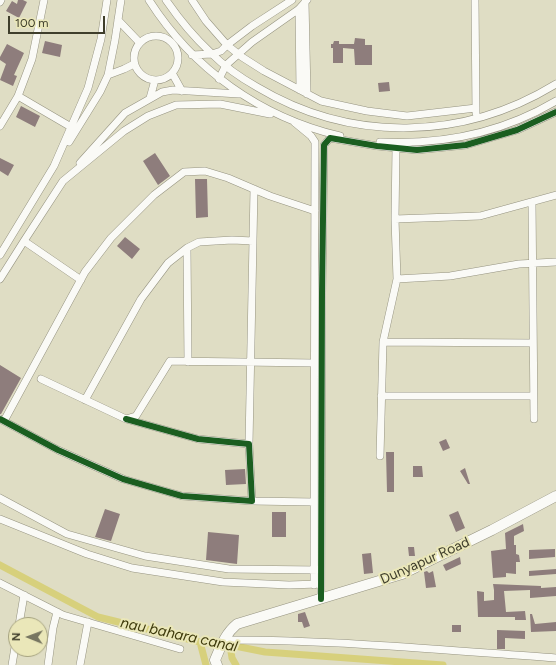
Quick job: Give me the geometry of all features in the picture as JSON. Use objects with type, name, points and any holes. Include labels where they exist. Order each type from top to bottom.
[{"type":"main road","name":"Dunyapur Road","points":[[217,660],[228,632],[237,624],[402,574],[492,530],[556,496]]},
{"type":"street","points":[[0,126],[18,96],[32,59],[44,0]]},
{"type":"street","points":[[54,166],[88,88],[101,39],[107,0]]},
{"type":"street","points":[[0,255],[100,92],[108,75],[121,0]]},
{"type":"street","points":[[149,0],[173,34],[193,56],[219,79],[278,115],[327,133],[361,140],[396,143],[431,142],[466,136],[499,127],[532,114],[556,101]]},
{"type":"street","points":[[166,0],[186,27],[212,54],[250,83],[280,100],[312,113],[345,122],[379,127],[414,128],[448,125],[477,119],[514,106],[530,99],[556,84]]},
{"type":"street","points":[[192,0],[206,21],[227,45],[238,54],[264,71],[321,101],[367,111],[407,116],[476,108]]},
{"type":"street","points":[[177,50],[193,56],[212,54],[222,50],[282,3],[292,0]]},
{"type":"street","points":[[475,0],[477,119]]},
{"type":"street","points":[[304,92],[306,1]]},
{"type":"street","points":[[219,79],[226,65],[238,54],[252,42],[300,8],[306,1]]},
{"type":"street","points":[[300,8],[304,92]]},
{"type":"street","points":[[159,16],[164,37]]},
{"type":"street","points":[[118,20],[139,42]]},
{"type":"street","points":[[151,36],[164,37],[172,42],[177,50],[177,65],[172,73],[164,79],[155,80],[142,76],[134,64],[134,54],[136,46],[139,42],[151,36]]},
{"type":"street","points":[[108,75],[134,64]]},
{"type":"street","points":[[172,73],[182,91]]},
{"type":"street","points":[[150,98],[155,80]]},
{"type":"street","points":[[0,279],[63,181],[125,113],[162,92],[173,90],[242,94]]},
{"type":"street","points":[[18,96],[71,127]]},
{"type":"street","points":[[63,181],[124,131],[148,116],[176,105],[220,104],[278,115]]},
{"type":"street","points":[[321,599],[317,584],[317,570],[324,145],[330,138],[370,145],[417,150],[466,145],[517,130],[556,112]]},
{"type":"street","points":[[294,122],[311,136],[315,142],[314,502],[317,570]]},
{"type":"street","points":[[380,456],[383,342],[397,279],[395,219],[396,148]]},
{"type":"street","points":[[314,502],[252,501],[182,496],[123,479],[58,450],[2,420],[85,272],[111,238],[154,195],[184,172],[205,171],[228,178],[270,196],[315,211]]},
{"type":"street","points":[[252,501],[249,444],[254,189]]},
{"type":"street","points":[[395,219],[480,216],[556,195]]},
{"type":"street","points":[[532,202],[534,419]]},
{"type":"street","points":[[85,400],[141,299],[168,263],[187,248],[199,242],[232,240],[253,241]]},
{"type":"street","points":[[24,241],[81,280]]},
{"type":"street","points":[[187,248],[188,362]]},
{"type":"street","points":[[397,279],[450,276],[519,264],[556,262]]},
{"type":"street","points":[[383,342],[533,343]]},
{"type":"street","points":[[126,419],[136,416],[170,361],[314,363]]},
{"type":"street","points":[[41,379],[126,419],[198,439],[249,444]]},
{"type":"street","points":[[381,396],[533,396]]},
{"type":"street","points":[[0,498],[67,534],[145,556],[229,569],[317,570]]},
{"type":"street","points":[[0,519],[87,554],[132,568],[223,582],[289,585],[317,584]]},
{"type":"street","points":[[0,583],[63,615],[180,649]]},
{"type":"street","points":[[20,617],[24,595]]},
{"type":"street","points":[[48,665],[56,612]]},
{"type":"street","points":[[80,665],[88,622]]},
{"type":"street","points":[[224,640],[267,640],[422,648],[556,658]]},
{"type":"building","points":[[18,0],[27,2],[19,18],[6,11],[12,1],[17,4]]},
{"type":"building","points":[[355,38],[365,39],[365,45],[372,45],[372,65],[355,65],[354,49],[343,48],[343,63],[333,63],[333,48],[331,48],[331,44],[333,44],[334,41],[339,41],[339,44],[354,44]]},
{"type":"building","points":[[45,41],[62,45],[60,57],[42,53]]},
{"type":"building","points":[[7,44],[24,53],[14,75],[17,76],[13,86],[0,80],[6,64],[0,60],[0,57]]},
{"type":"building","points":[[389,82],[390,91],[379,92],[378,83]]},
{"type":"building","points":[[21,106],[40,116],[35,127],[16,117]]},
{"type":"building","points":[[155,153],[170,176],[158,185],[143,161]]},
{"type":"building","points":[[0,158],[14,165],[8,176],[0,171]]},
{"type":"building","points":[[195,179],[207,179],[208,217],[196,218]]},
{"type":"building","points":[[125,237],[140,249],[132,259],[117,246]]},
{"type":"building","points":[[0,365],[21,378],[1,414],[0,414]]},
{"type":"building","points":[[446,439],[450,448],[443,451],[439,442]]},
{"type":"building","points":[[386,452],[394,452],[394,492],[387,492]]},
{"type":"building","points":[[413,466],[422,466],[423,477],[413,477]]},
{"type":"building","points":[[465,468],[470,484],[468,484],[460,471]]},
{"type":"building","points":[[245,469],[246,484],[226,485],[225,470]]},
{"type":"building","points":[[105,509],[120,514],[111,541],[95,537]]},
{"type":"building","points":[[458,511],[465,528],[456,532],[449,515]]},
{"type":"building","points":[[272,512],[286,512],[286,537],[272,537]]},
{"type":"building","points":[[523,524],[524,531],[514,536],[516,554],[519,555],[520,562],[516,562],[516,574],[506,573],[506,577],[493,578],[491,551],[506,549],[505,533]]},
{"type":"building","points":[[208,532],[239,535],[237,564],[206,560]]},
{"type":"building","points":[[408,547],[414,547],[415,556],[409,556]]},
{"type":"building","points":[[555,549],[555,557],[529,559],[529,550]]},
{"type":"building","points":[[371,553],[373,573],[364,574],[362,554]]},
{"type":"building","points":[[460,557],[461,564],[446,571],[443,565]]},
{"type":"building","points":[[556,569],[556,574],[529,576],[529,571]]},
{"type":"building","points":[[427,571],[429,573],[433,571],[436,587],[426,588],[424,572]]},
{"type":"building","points":[[493,584],[541,586],[541,588],[556,587],[556,596],[530,598],[530,590],[504,591],[506,612],[525,611],[526,620],[515,620],[515,617],[478,617],[477,591],[484,592],[484,601],[494,600]]},
{"type":"building","points":[[305,612],[310,626],[304,628],[302,622],[298,622],[298,614]]},
{"type":"building","points":[[530,614],[532,614],[535,624],[556,622],[556,631],[531,632]]},
{"type":"building","points":[[452,625],[461,625],[461,632],[452,632]]},
{"type":"building","points":[[497,630],[525,631],[525,639],[505,638],[505,649],[497,649]]},
{"type":"waterway","name":"nau bahara canal","points":[[0,565],[98,617],[200,642],[230,645],[265,652],[443,665]]},
{"type":"waterway","points":[[200,642],[206,665]]},
{"type":"waterway","points":[[230,645],[232,658],[236,665]]},
{"type":"cycle path","points":[[321,599],[324,145],[330,138],[377,146],[417,150],[466,145],[517,130],[556,112]]},
{"type":"cycle path","points":[[0,419],[58,450],[123,479],[182,496],[252,501],[249,444],[198,439],[126,419]]}]
